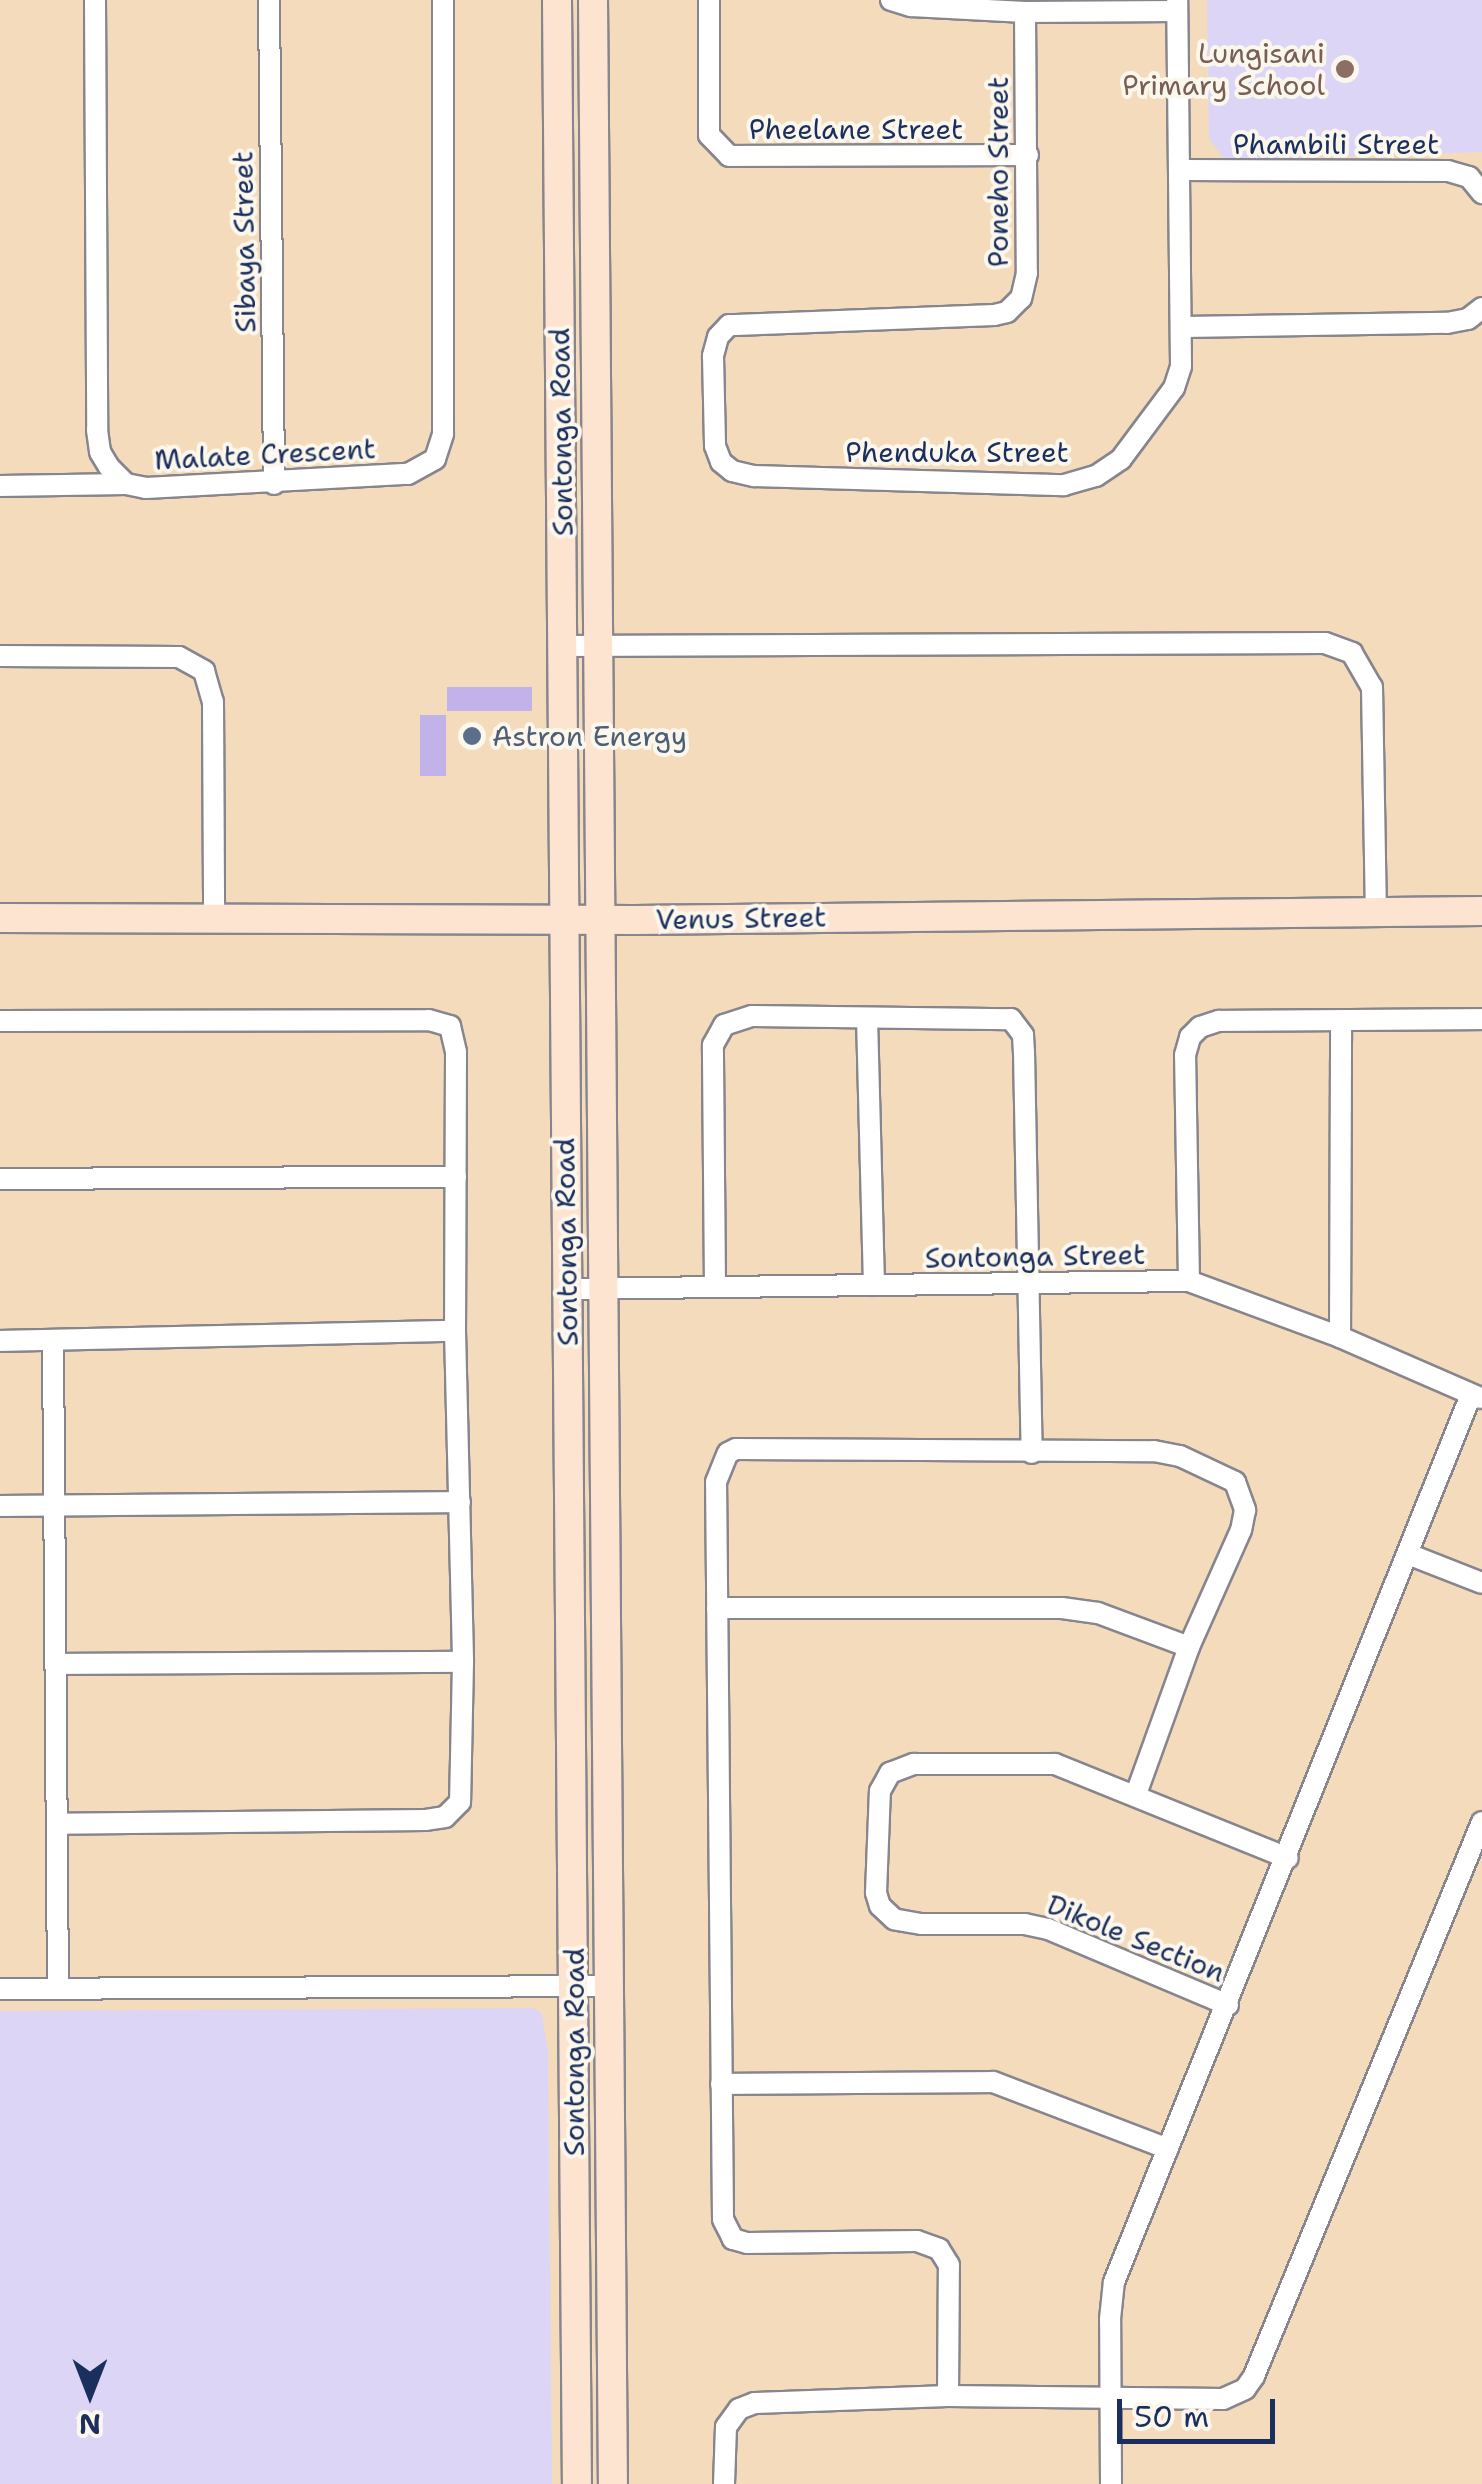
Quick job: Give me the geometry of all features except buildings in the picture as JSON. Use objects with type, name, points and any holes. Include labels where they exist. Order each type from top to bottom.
[{"type":"main road","name":"Sontonga Road","points":[[557,0],[577,2484]]},
{"type":"main road","name":"Sontonga Road","points":[[593,0],[613,2484]]},
{"type":"main road","name":"Venus Street","points":[[0,918],[598,919],[1482,911]]},
{"type":"street","name":"Malate Crescent","points":[[96,0],[100,452],[126,484],[146,488],[408,474],[435,459],[442,446],[444,0]]},
{"type":"street","name":"Sibaya Street","points":[[269,0],[274,484]]},
{"type":"street","name":"Pheelane Street","points":[[709,0],[709,135],[729,156],[1028,155]]},
{"type":"street","points":[[901,3],[1025,12],[1177,5]]},
{"type":"street","name":"Phenduka Street","points":[[994,316],[728,325],[718,337],[713,356],[715,446],[721,462],[732,471],[754,476],[1064,484],[1096,476],[1122,458],[1174,388],[1182,366],[1177,5]]},
{"type":"street","name":"Poneho Street","points":[[994,316],[1014,307],[1026,286],[1025,12]]},
{"type":"street","name":"Phambili Street","points":[[1182,170],[1448,170],[1469,177],[1482,193]]},
{"type":"street","points":[[1184,327],[1447,323],[1468,319],[1482,308]]},
{"type":"street","points":[[0,486],[126,484]]},
{"type":"street","points":[[563,646],[1325,643],[1352,653],[1372,687],[1376,912]]},
{"type":"street","points":[[0,656],[179,657],[204,671],[213,702],[214,920]]},
{"type":"street","points":[[715,1287],[716,1034],[736,1018],[996,1016],[1018,1024],[1024,1052],[1032,1453]]},
{"type":"street","points":[[867,1018],[874,1285]]},
{"type":"street","points":[[1189,1281],[1185,1055],[1190,1037],[1200,1027],[1219,1021],[1482,1019]]},
{"type":"street","points":[[0,1022],[442,1021],[450,1026],[456,1052],[455,1331],[463,1662],[462,1794],[456,1809],[445,1817],[57,1824]]},
{"type":"street","points":[[1340,1337],[1342,1021]]},
{"type":"street","points":[[0,1179],[456,1177]]},
{"type":"street","name":"Sontonga Street","points":[[567,1289],[1189,1281],[1340,1337],[1477,1397]]},
{"type":"street","points":[[0,1341],[455,1331]]},
{"type":"street","points":[[54,1342],[58,1989]]},
{"type":"street","points":[[1111,2484],[1114,2282],[1408,1554],[1477,1397]]},
{"type":"street","points":[[948,2396],[948,2264],[940,2250],[917,2241],[747,2244],[729,2234],[721,2207],[716,1482],[728,1453],[736,1449],[1032,1453],[1154,1450],[1180,1456],[1235,1482],[1245,1510],[1241,1530],[1189,1647],[1136,1794]]},
{"type":"street","points":[[0,1506],[460,1502]]},
{"type":"street","points":[[1408,1554],[1482,1583]]},
{"type":"street","points":[[717,1608],[1062,1608],[1098,1613],[1189,1647]]},
{"type":"street","points":[[55,1664],[463,1662]]},
{"type":"street","name":"Dikole Section","points":[[1228,2005],[1048,1929],[1025,1924],[894,1919],[880,1906],[876,1893],[880,1790],[900,1767],[1043,1763],[1066,1767],[1136,1794],[1288,1858]]},
{"type":"street","points":[[724,2484],[726,2427],[733,2415],[747,2406],[948,2396],[1222,2399],[1238,2395],[1250,2384],[1482,1822]]},
{"type":"street","points":[[0,1989],[611,1986]]},
{"type":"street","points":[[721,2084],[993,2082],[1168,2150]]},
{"type":"shaded area","name":"Lungisani Primary School","points":[[1207,0],[1482,0],[1482,152],[1225,160],[1209,139]]},
{"type":"shaded area","points":[[533,2008],[542,2014],[548,2053],[552,2484],[0,2484],[0,2011]]},
{"type":"place","name":"Lungisani Primary School","points":[[1345,69]]},
{"type":"place","name":"Astron Energy","points":[[472,736]]}]
